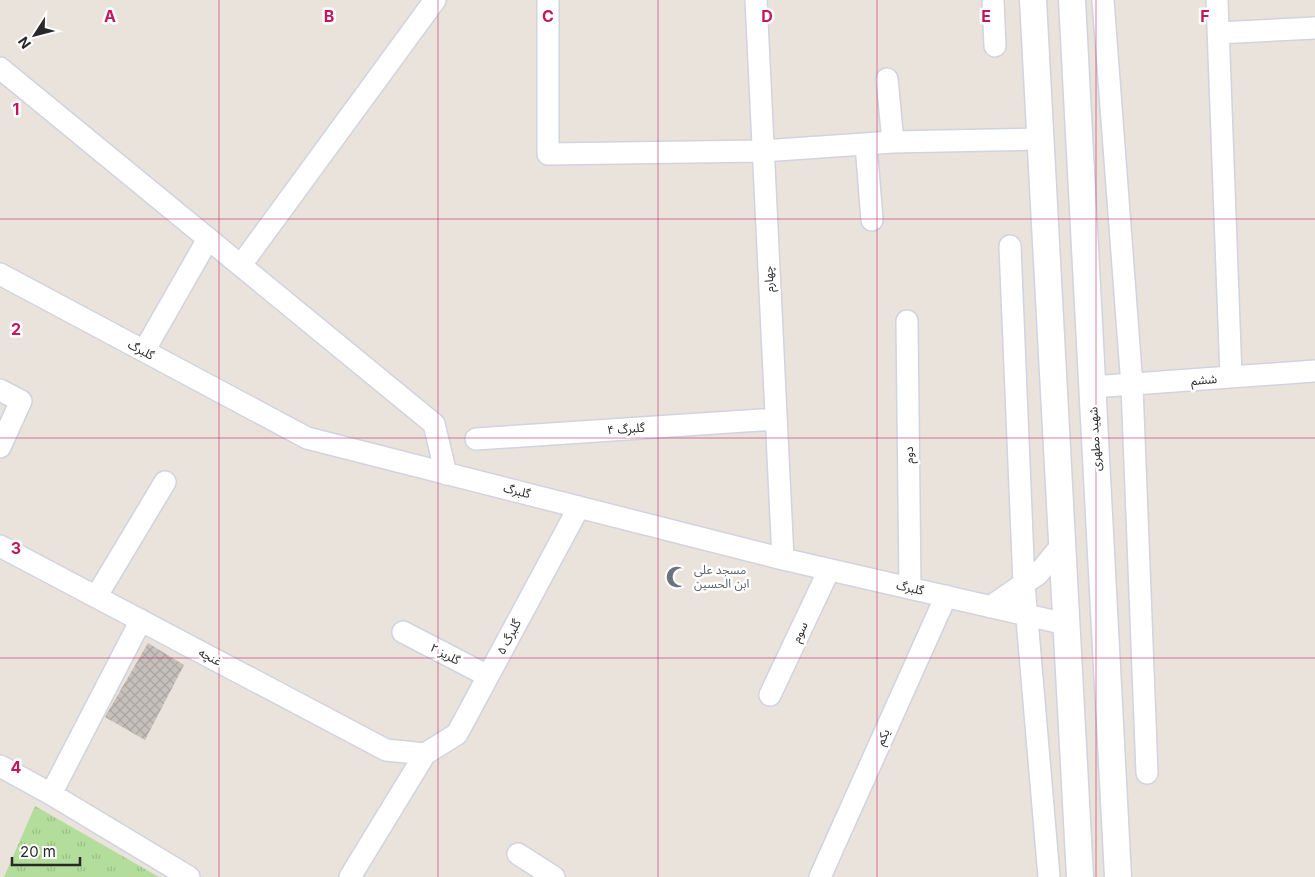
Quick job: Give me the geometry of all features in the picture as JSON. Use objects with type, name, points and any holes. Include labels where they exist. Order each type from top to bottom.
[{"type":"street","points":[[241,265],[435,0]]},
{"type":"street","points":[[548,0],[548,154],[762,151],[893,142],[1041,139]]},
{"type":"street","name":"چهارم","points":[[756,0],[783,559]]},
{"type":"street","points":[[993,0],[995,46]]},
{"type":"street","points":[[1033,0],[1080,877]]},
{"type":"street","name":"شهید مطهری","points":[[1072,0],[1118,877]]},
{"type":"street","points":[[1103,0],[1132,386],[1147,773]]},
{"type":"street","points":[[1217,0],[1231,377]]},
{"type":"street","points":[[1218,33],[1315,28]]},
{"type":"street","points":[[0,68],[434,424],[446,474]]},
{"type":"street","points":[[887,78],[893,142]]},
{"type":"street","points":[[866,144],[872,220]]},
{"type":"street","points":[[144,352],[208,239]]},
{"type":"street","points":[[1010,246],[1024,584],[1049,877]]},
{"type":"street","name":"گلبرگ","points":[[0,274],[307,438],[783,559],[1066,624]]},
{"type":"street","name":"دوم","points":[[907,321],[910,588]]},
{"type":"street","name":"ششم","points":[[1092,387],[1132,386],[1315,371]]},
{"type":"street","points":[[0,390],[21,401],[0,447]]},
{"type":"street","name":"گلبرگ ۴","points":[[476,439],[776,419]]},
{"type":"street","points":[[96,596],[165,482]]},
{"type":"street","name":"گلبرگ ۵","points":[[425,754],[457,734],[579,507]]},
{"type":"street","points":[[990,607],[1038,574],[1062,545]]},
{"type":"street","name":"غنچه","points":[[0,546],[386,750],[425,754]]},
{"type":"street","name":"سوم","points":[[770,695],[829,570]]},
{"type":"street","name":"یکم","points":[[820,877],[946,596]]},
{"type":"street","points":[[51,794],[141,620]]},
{"type":"street","name":"گلریز ۲","points":[[403,632],[488,676]]},
{"type":"street","points":[[350,877],[425,754]]},
{"type":"street","points":[[0,766],[51,794],[189,877]]},
{"type":"street","points":[[518,854],[554,877]]},
{"type":"green space","points":[[35,806],[159,877],[4,877]]},
{"type":"building","points":[[148,643],[184,665],[145,740],[105,717]]},
{"type":"place","name":"مسجد علی ابن الحسین","points":[[677,577]]}]
